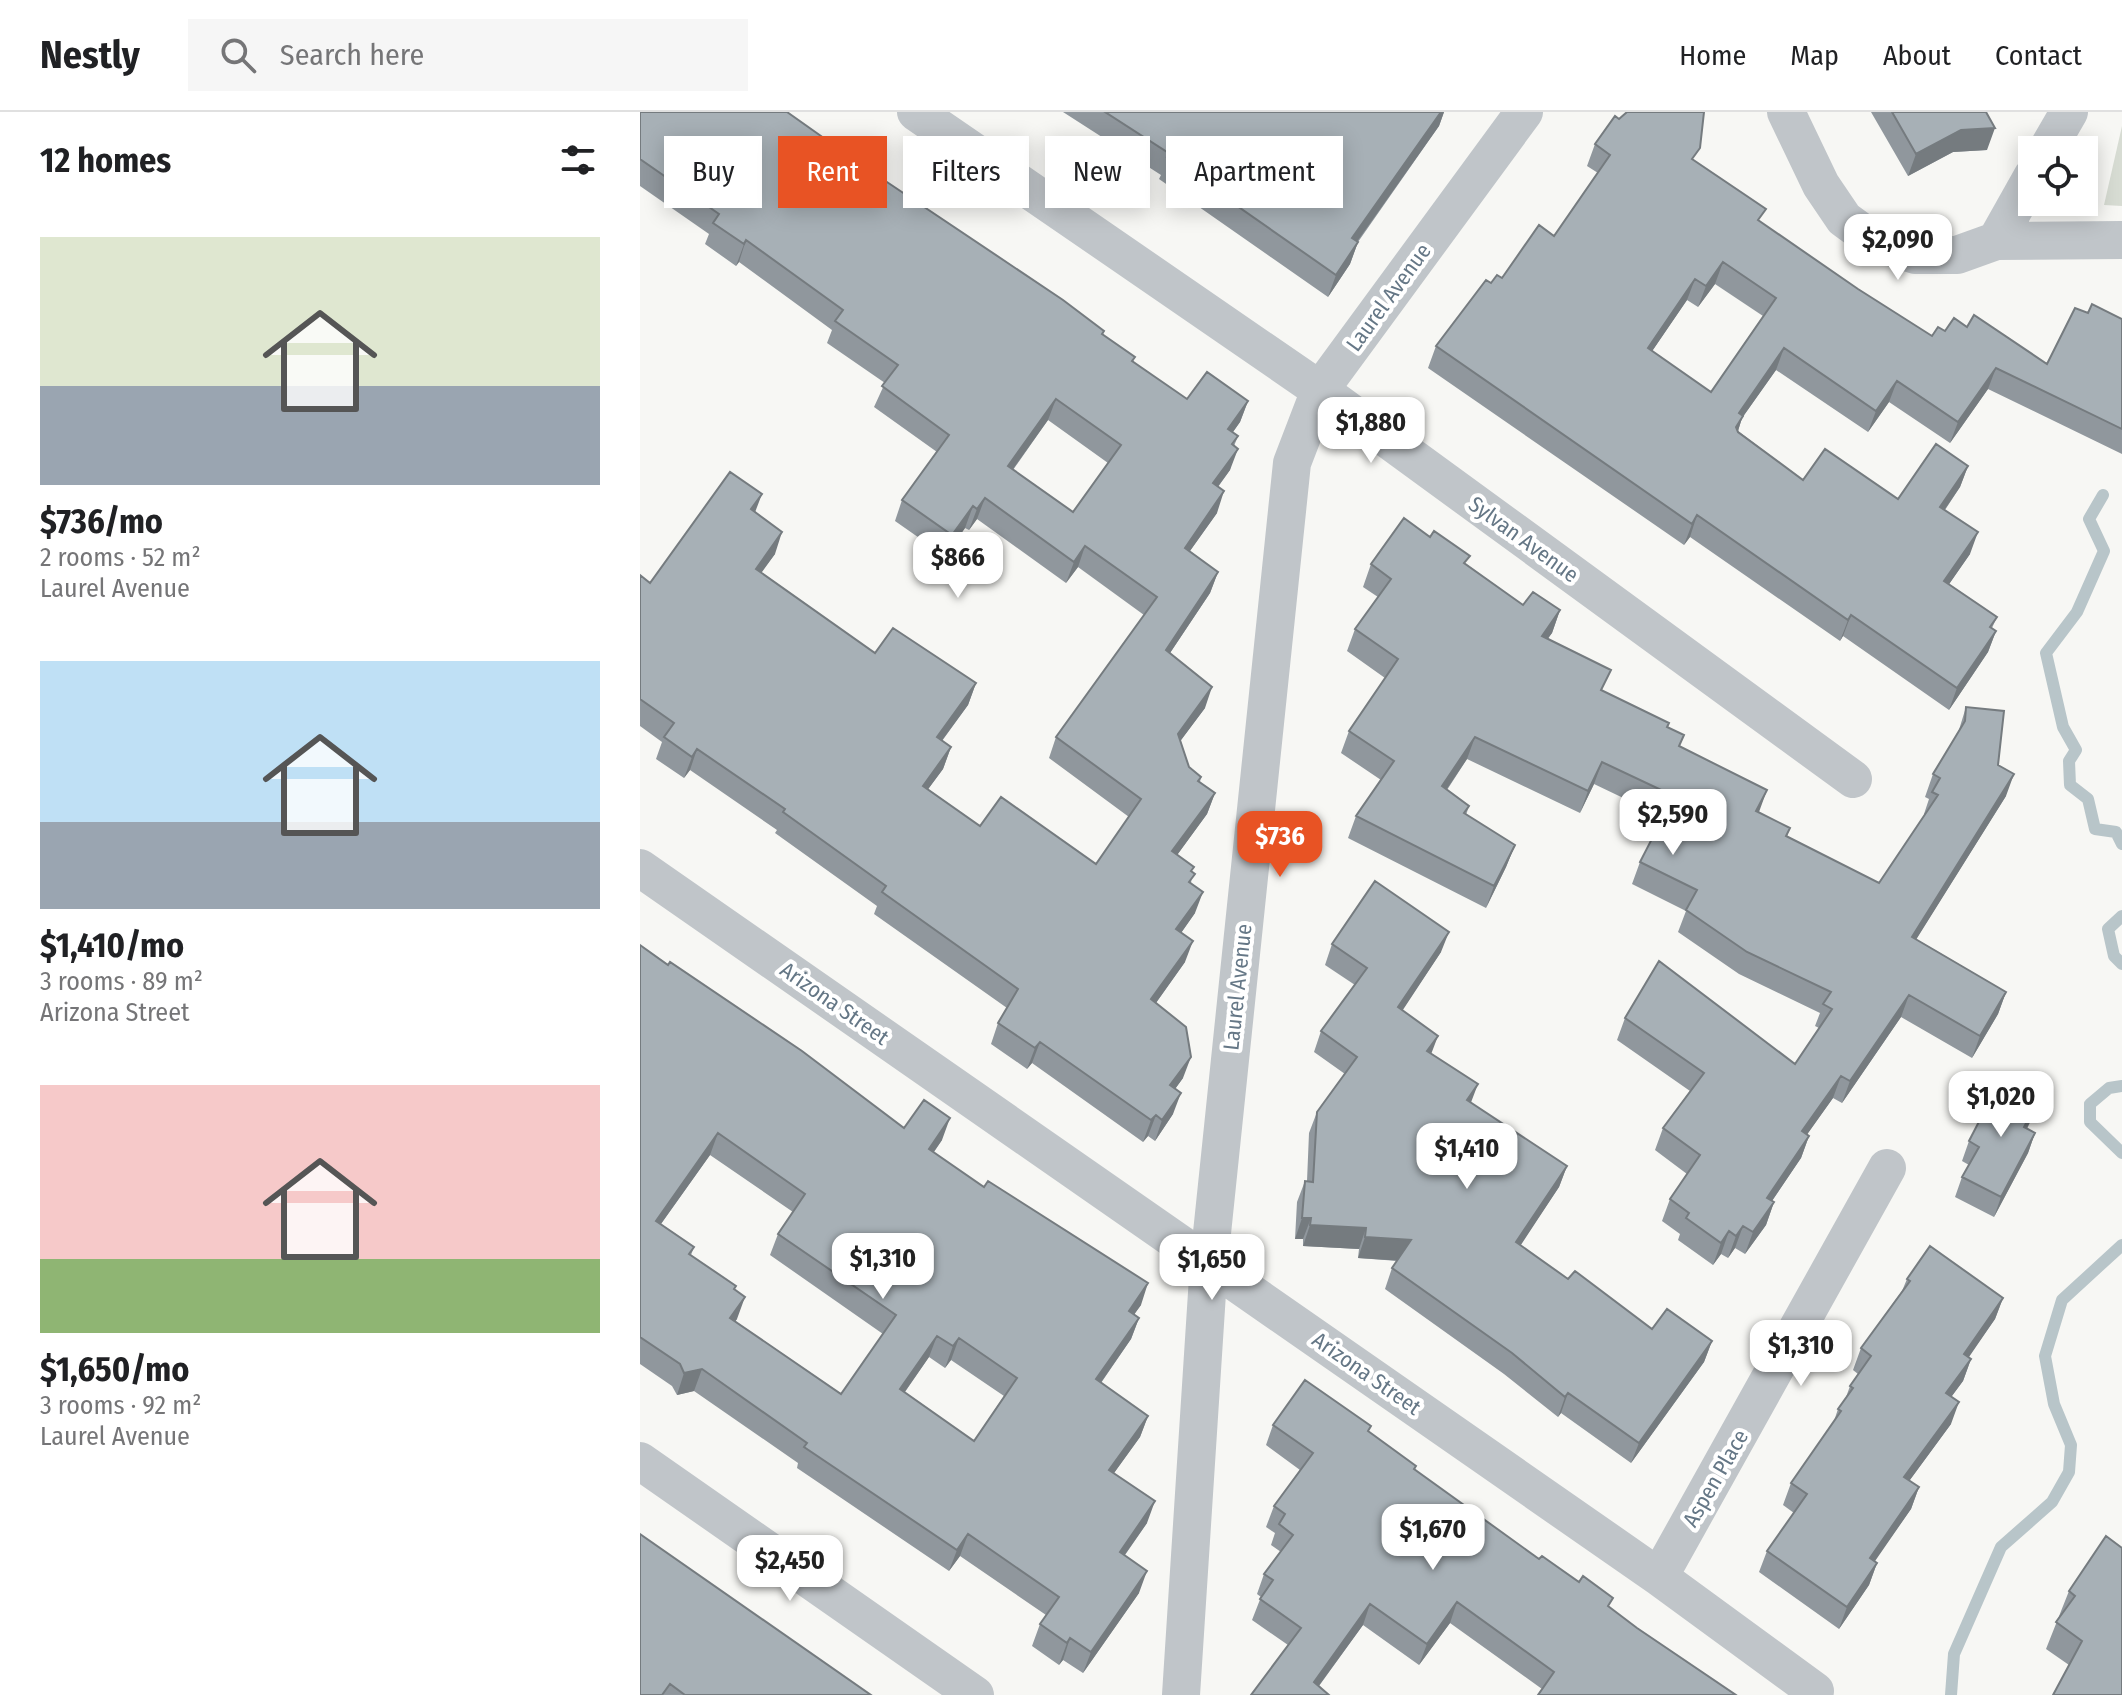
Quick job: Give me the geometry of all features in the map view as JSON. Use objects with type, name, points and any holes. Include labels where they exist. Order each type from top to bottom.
[{"type":"street","name":"Sylvan Avenue","points":[[916,112],[1320,390],[1853,779]]},
{"type":"street","name":"Laurel Avenue","points":[[1181,1695],[1209,1262],[1292,463],[1320,390],[1524,112]]},
{"type":"street","points":[[1786,112],[1821,185],[1844,219],[1877,243],[1915,255],[1957,255],[1996,241],[2122,240]]},
{"type":"street","points":[[2055,136],[2069,112]]},
{"type":"street","points":[[1996,241],[2018,202]]},
{"type":"street","name":"Arizona Street","points":[[640,868],[1659,1577],[1815,1691]]},
{"type":"street","name":"Aspen Place","points":[[1659,1577],[1887,1168]]},
{"type":"street","points":[[640,1461],[975,1695]]},
{"type":"shaded area","points":[[2122,126],[2122,206],[2104,205]]},
{"type":"building","points":[[640,112],[787,112],[821,136],[778,136],[778,208],[887,208],[887,182],[903,193],[903,208],[926,208],[1063,300],[1104,331],[1102,334],[1135,357],[1132,361],[1187,399],[1207,372],[1248,401],[1228,429],[1238,436],[1232,444],[1238,449],[1213,483],[1224,491],[1185,548],[1218,572],[1166,650],[1212,687],[1178,734],[1189,767],[1201,777],[1198,781],[1215,793],[1172,851],[1194,867],[1191,871],[1195,874],[1189,882],[1203,892],[1176,929],[1193,941],[1151,999],[1186,1027],[1191,1057],[1170,1085],[1181,1093],[1162,1120],[1156,1115],[1151,1120],[1040,1042],[1035,1048],[998,1023],[1018,989],[882,892],[886,886],[783,812],[785,809],[697,749],[692,757],[664,737],[674,723],[640,699],[640,575],[650,583],[730,472],[762,494],[751,509],[782,532],[756,569],[875,653],[893,628],[976,683],[937,737],[951,747],[923,786],[980,826],[1001,797],[1096,864],[1141,799],[1056,737],[1157,597],[1085,546],[1074,562],[985,498],[977,509],[973,506],[952,535],[902,500],[949,435],[882,386],[898,365],[835,321],[843,310],[746,240],[744,244],[713,223],[719,214],[710,208],[762,208],[762,136],[664,136],[664,176],[640,159]],"holes":[[[1056,399],[1121,445],[1073,512],[1008,466]]]},
{"type":"building","points":[[1105,112],[1441,112],[1352,238],[1358,242],[1336,275],[1240,208],[1343,208],[1343,136],[1166,136],[1166,151],[1150,141],[1150,136],[1142,136]]},
{"type":"building","points":[[1627,112],[1704,112],[1700,148],[1692,159],[1766,209],[1758,220],[1932,336],[1938,327],[1945,331],[1954,318],[1967,327],[1974,315],[2047,364],[2075,308],[2088,313],[2092,304],[2122,319],[2122,429],[1996,368],[1958,422],[1897,381],[1876,411],[1784,348],[1739,413],[1743,416],[1736,427],[1738,432],[1803,480],[1825,449],[1898,499],[1936,444],[1968,466],[1940,507],[1978,532],[1944,581],[1997,617],[1990,627],[1996,631],[1957,688],[1851,615],[1848,620],[1697,515],[1692,524],[1436,346],[1486,280],[1491,283],[1497,275],[1502,278],[1539,225],[1554,236],[1610,155],[1595,144],[1615,116],[1619,119]],"holes":[[[1723,262],[1776,298],[1711,392],[1648,348],[1695,279],[1706,286]]]},
{"type":"building","points":[[1892,112],[1986,112],[1995,128],[1961,130],[1916,154]]},
{"type":"building","points":[[1404,518],[1430,537],[1434,531],[1470,556],[1464,563],[1523,605],[1533,592],[1560,610],[1542,636],[1611,670],[1601,690],[1669,723],[1667,727],[1684,735],[1679,746],[1767,790],[1756,811],[1790,828],[1786,836],[1879,883],[1938,795],[1932,792],[1940,778],[1933,774],[1965,721],[1966,707],[2004,711],[1998,765],[2014,774],[1912,937],[2006,992],[1980,1036],[1909,995],[1850,1081],[1841,1076],[1802,1131],[1809,1136],[1767,1198],[1774,1202],[1753,1232],[1743,1226],[1736,1236],[1729,1231],[1721,1243],[1686,1218],[1689,1213],[1670,1199],[1700,1155],[1663,1128],[1704,1073],[1625,1018],[1659,961],[1795,1064],[1832,1009],[1823,1004],[1831,992],[1747,952],[1686,910],[1697,890],[1640,862],[1674,796],[1602,762],[1588,791],[1475,737],[1442,786],[1469,806],[1464,813],[1515,845],[1494,886],[1356,816],[1394,761],[1349,731],[1398,659],[1355,629],[1391,579],[1371,564]]},
{"type":"building","points":[[1375,881],[1449,932],[1398,1007],[1438,1036],[1427,1051],[1478,1084],[1467,1100],[1567,1166],[1516,1242],[1568,1279],[1575,1271],[1652,1329],[1667,1309],[1712,1341],[1639,1443],[1568,1393],[1565,1397],[1512,1353],[1392,1268],[1411,1240],[1365,1237],[1366,1228],[1310,1225],[1311,1218],[1302,1218],[1305,1181],[1313,1182],[1317,1112],[1357,1057],[1321,1031],[1367,968],[1332,944]]},
{"type":"building","points":[[640,945],[802,1051],[904,1128],[924,1100],[950,1118],[929,1149],[984,1187],[988,1181],[1148,1283],[1129,1311],[1139,1318],[1096,1379],[1148,1416],[1109,1470],[1155,1501],[1120,1552],[1147,1571],[1091,1652],[1070,1638],[1067,1643],[1040,1624],[1059,1597],[968,1534],[957,1550],[804,1447],[807,1443],[702,1369],[684,1373],[680,1364],[640,1337]],"holes":[[[718,1133],[805,1194],[778,1234],[896,1315],[841,1394],[730,1318],[745,1297],[734,1289],[736,1286],[689,1254],[694,1247],[656,1221]],[[937,1336],[953,1346],[959,1338],[1017,1378],[974,1441],[900,1389]]]},
{"type":"building","points":[[2000,1081],[2038,1101],[2024,1127],[2035,1133],[2001,1197],[1962,1177],[1979,1147],[1969,1141]]},
{"type":"building","points":[[1930,1246],[2003,1298],[1964,1354],[1971,1359],[1946,1393],[1959,1402],[1904,1477],[1919,1487],[1870,1558],[1877,1563],[1847,1607],[1767,1551],[1807,1494],[1791,1483],[1841,1411],[1838,1409],[1853,1388],[1850,1386],[1871,1356],[1861,1348],[1910,1281],[1907,1279]]},
{"type":"building","points":[[1305,1380],[1371,1426],[1368,1431],[1416,1466],[1414,1469],[1539,1559],[1542,1556],[1579,1582],[1583,1576],[1613,1598],[1608,1606],[1736,1695],[1538,1695],[1554,1672],[1457,1602],[1427,1644],[1370,1604],[1314,1682],[1329,1695],[1251,1695],[1301,1628],[1260,1599],[1273,1580],[1264,1574],[1293,1535],[1279,1524],[1285,1514],[1274,1506],[1313,1453],[1273,1425]]},
{"type":"building","points":[[640,1534],[871,1695],[685,1695],[670,1684],[662,1695],[640,1695]]},
{"type":"building","points":[[2106,1536],[2122,1548],[2122,1695],[2053,1695],[2082,1641],[2056,1622],[2075,1596],[2069,1591]]},
{"type":"waterway","points":[[2103,495],[2089,519],[2104,551],[2077,612],[2046,653],[2063,727],[2076,750],[2069,761],[2070,785],[2088,799],[2095,829],[2116,832],[2122,844]]},
{"type":"waterway","points":[[2122,916],[2108,929],[2114,956],[2122,964]]},
{"type":"waterway","points":[[2122,1086],[2109,1088],[2090,1104],[2090,1122],[2122,1153]]},
{"type":"waterway","points":[[1951,1695],[1954,1654],[2001,1547],[2052,1502],[2069,1472],[2071,1445],[2054,1404],[2045,1356],[2062,1300],[2122,1245]]}]
